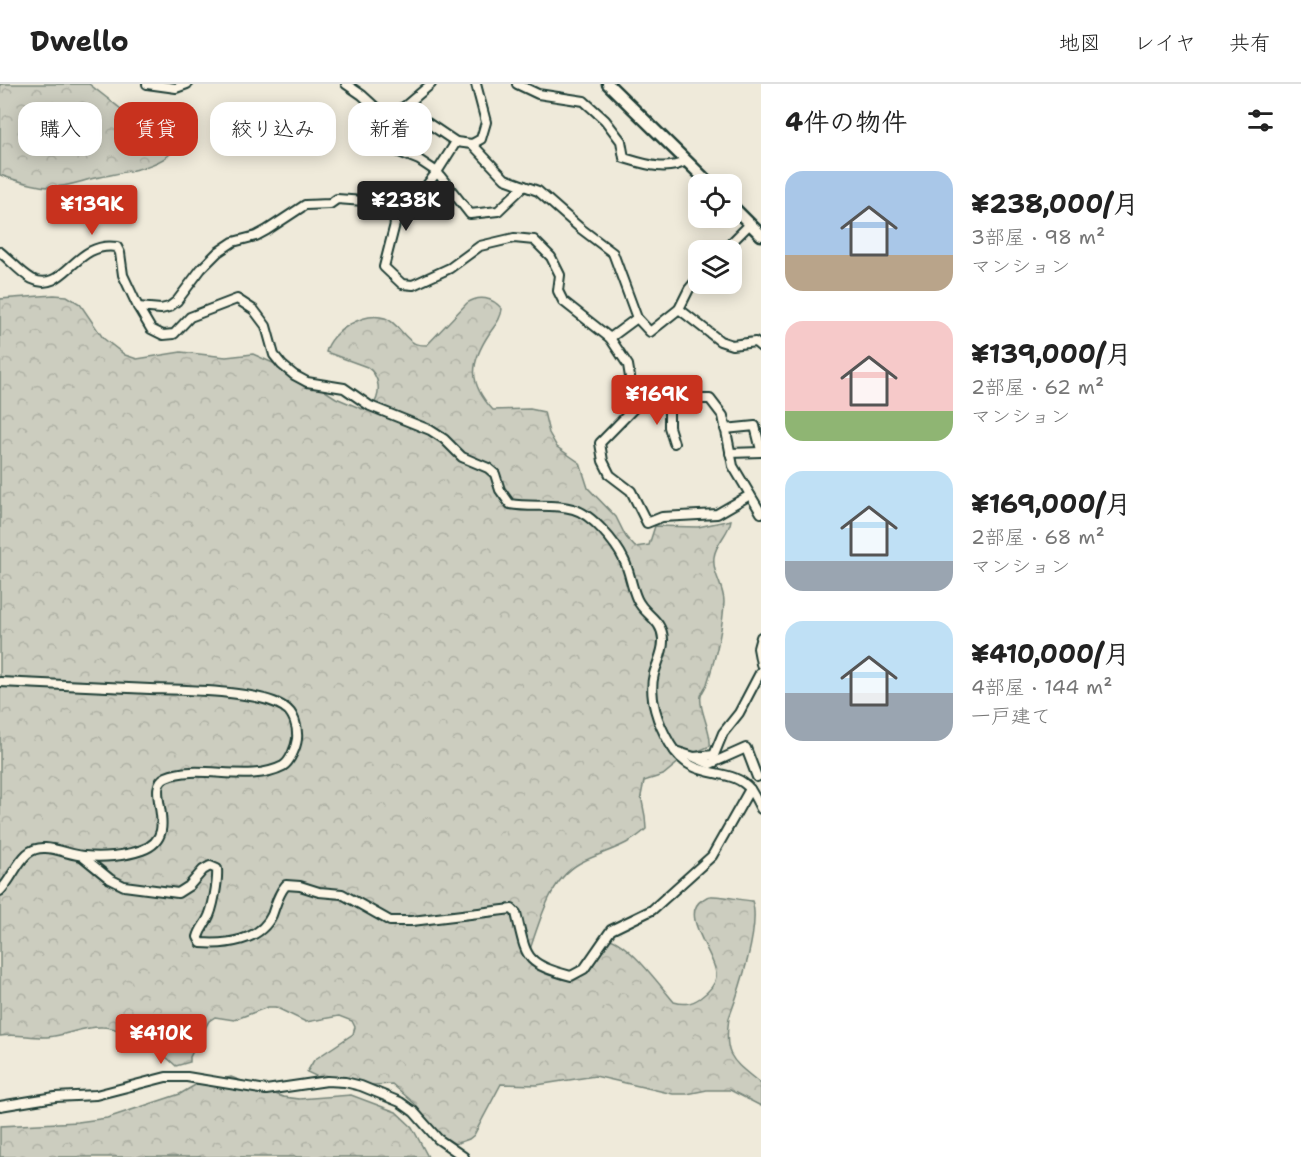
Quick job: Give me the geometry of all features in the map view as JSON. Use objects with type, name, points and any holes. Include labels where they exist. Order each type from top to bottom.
[{"type":"street","points":[[147,84],[176,88],[187,84]]},
{"type":"street","points":[[346,84],[368,102]]},
{"type":"street","points":[[410,102],[431,84]]},
{"type":"street","points":[[472,144],[481,139],[486,122],[476,84]]},
{"type":"street","points":[[609,84],[700,174]]},
{"type":"street","points":[[524,85],[538,94],[584,101],[605,120],[621,141],[624,158],[649,166],[678,165],[686,161]]},
{"type":"street","points":[[432,125],[456,141],[472,144],[505,178],[538,191],[613,253],[637,318],[650,332],[679,309],[688,291]]},
{"type":"street","points":[[420,194],[456,141]]},
{"type":"street","points":[[409,156],[437,172],[470,214],[498,211],[524,186]]},
{"type":"street","points":[[138,307],[161,309],[169,307],[177,301],[201,269],[218,252],[233,242],[256,236],[306,205],[330,204],[337,198],[377,201],[392,211],[395,224],[384,267],[402,284],[413,285],[450,268],[480,246],[514,238],[534,240],[551,257],[561,275],[558,291],[563,302],[609,338],[628,365],[631,383],[644,398],[669,404],[693,399],[710,399],[723,416],[733,466],[761,513]]},
{"type":"street","points":[[742,216],[761,235]]},
{"type":"street","points":[[734,240],[750,224]]},
{"type":"street","points":[[0,252],[33,279],[45,281],[58,279],[81,256],[93,249],[107,245],[117,247],[123,275],[138,307],[151,329],[163,335],[174,334],[190,317],[237,299],[254,310],[266,327],[274,355],[294,375],[307,382],[344,388],[370,406],[430,430],[444,439],[462,457],[488,468],[495,474],[500,490],[510,504],[574,509],[585,514],[596,523],[624,559],[637,599],[642,608],[658,621],[662,630],[664,642],[652,690],[655,708],[670,745],[693,768],[729,776],[750,789],[761,809]]},
{"type":"street","points":[[679,309],[720,341],[732,345],[755,342],[761,347]]},
{"type":"street","points":[[609,338],[637,318]]},
{"type":"street","points":[[644,398],[600,443],[603,461],[610,475],[631,491],[647,523],[662,517],[717,514],[750,495]]},
{"type":"street","points":[[669,404],[669,427],[674,443]]},
{"type":"street","points":[[725,429],[755,426],[761,451],[730,453]]},
{"type":"street","points":[[761,637],[758,648],[761,664]]},
{"type":"street","points":[[694,757],[714,755],[723,733],[739,713],[761,671]]},
{"type":"street","points":[[0,682],[259,696],[284,707],[293,716],[297,733],[296,742],[285,765],[255,773],[189,773],[165,777],[159,782],[157,790],[163,817],[162,830],[156,842],[143,850],[120,855],[83,856],[50,848],[36,849],[27,854],[0,891]]},
{"type":"street","points":[[675,751],[710,764],[746,748],[757,777]]},
{"type":"street","points":[[83,856],[110,879],[124,886],[178,893],[189,886],[203,870],[210,866],[217,869],[218,877],[207,920],[200,928],[198,937],[201,943],[239,941],[253,934],[266,924],[279,893],[286,885],[300,886],[318,892],[342,894],[390,921],[412,921],[512,909],[516,913],[528,957],[539,965],[570,976],[584,969],[611,930],[652,910],[712,856],[750,789]]},
{"type":"street","points":[[0,1106],[55,1097],[96,1095],[166,1077],[187,1077],[266,1090],[327,1081],[345,1082],[400,1102],[414,1112],[438,1139],[464,1157]]},
{"type":"green space","points":[[0,84],[89,84],[114,103],[114,156],[167,156],[142,168],[55,187],[0,175]]},
{"type":"green space","points":[[67,296],[80,304],[103,338],[125,355],[137,359],[181,352],[226,357],[253,354],[302,376],[336,398],[362,409],[372,407],[375,402],[378,391],[377,380],[367,367],[326,352],[329,344],[341,330],[368,317],[385,318],[414,343],[427,345],[467,303],[485,298],[502,309],[475,364],[474,373],[479,391],[493,410],[530,409],[544,412],[549,433],[557,447],[580,463],[588,488],[616,517],[626,537],[635,547],[649,545],[655,526],[698,527],[731,520],[714,557],[724,602],[713,664],[701,696],[701,707],[709,733],[710,746],[685,757],[663,775],[644,781],[641,796],[646,829],[624,844],[572,868],[562,878],[547,902],[528,955],[568,978],[580,972],[604,938],[612,940],[622,945],[642,964],[674,1002],[690,1003],[708,992],[716,977],[715,969],[696,926],[694,916],[696,907],[709,896],[752,901],[754,926],[743,976],[729,1018],[727,1041],[732,1057],[761,1084],[761,1106],[730,1090],[673,1094],[595,1076],[537,1085],[501,1084],[474,1135],[455,1144],[437,1133],[414,1103],[392,1084],[339,1087],[307,1072],[314,1060],[353,1034],[355,1027],[352,1021],[339,1016],[306,1022],[275,1007],[268,1007],[234,1020],[215,1017],[209,1021],[190,1057],[190,1062],[176,1066],[142,1041],[111,1028],[88,1028],[47,1037],[0,1036],[0,299]]},
{"type":"green space","points":[[231,1077],[283,1097],[299,1099],[351,1095],[396,1112],[412,1127],[428,1157],[0,1157],[0,1126],[78,1122],[107,1118],[180,1094],[197,1084]]}]
